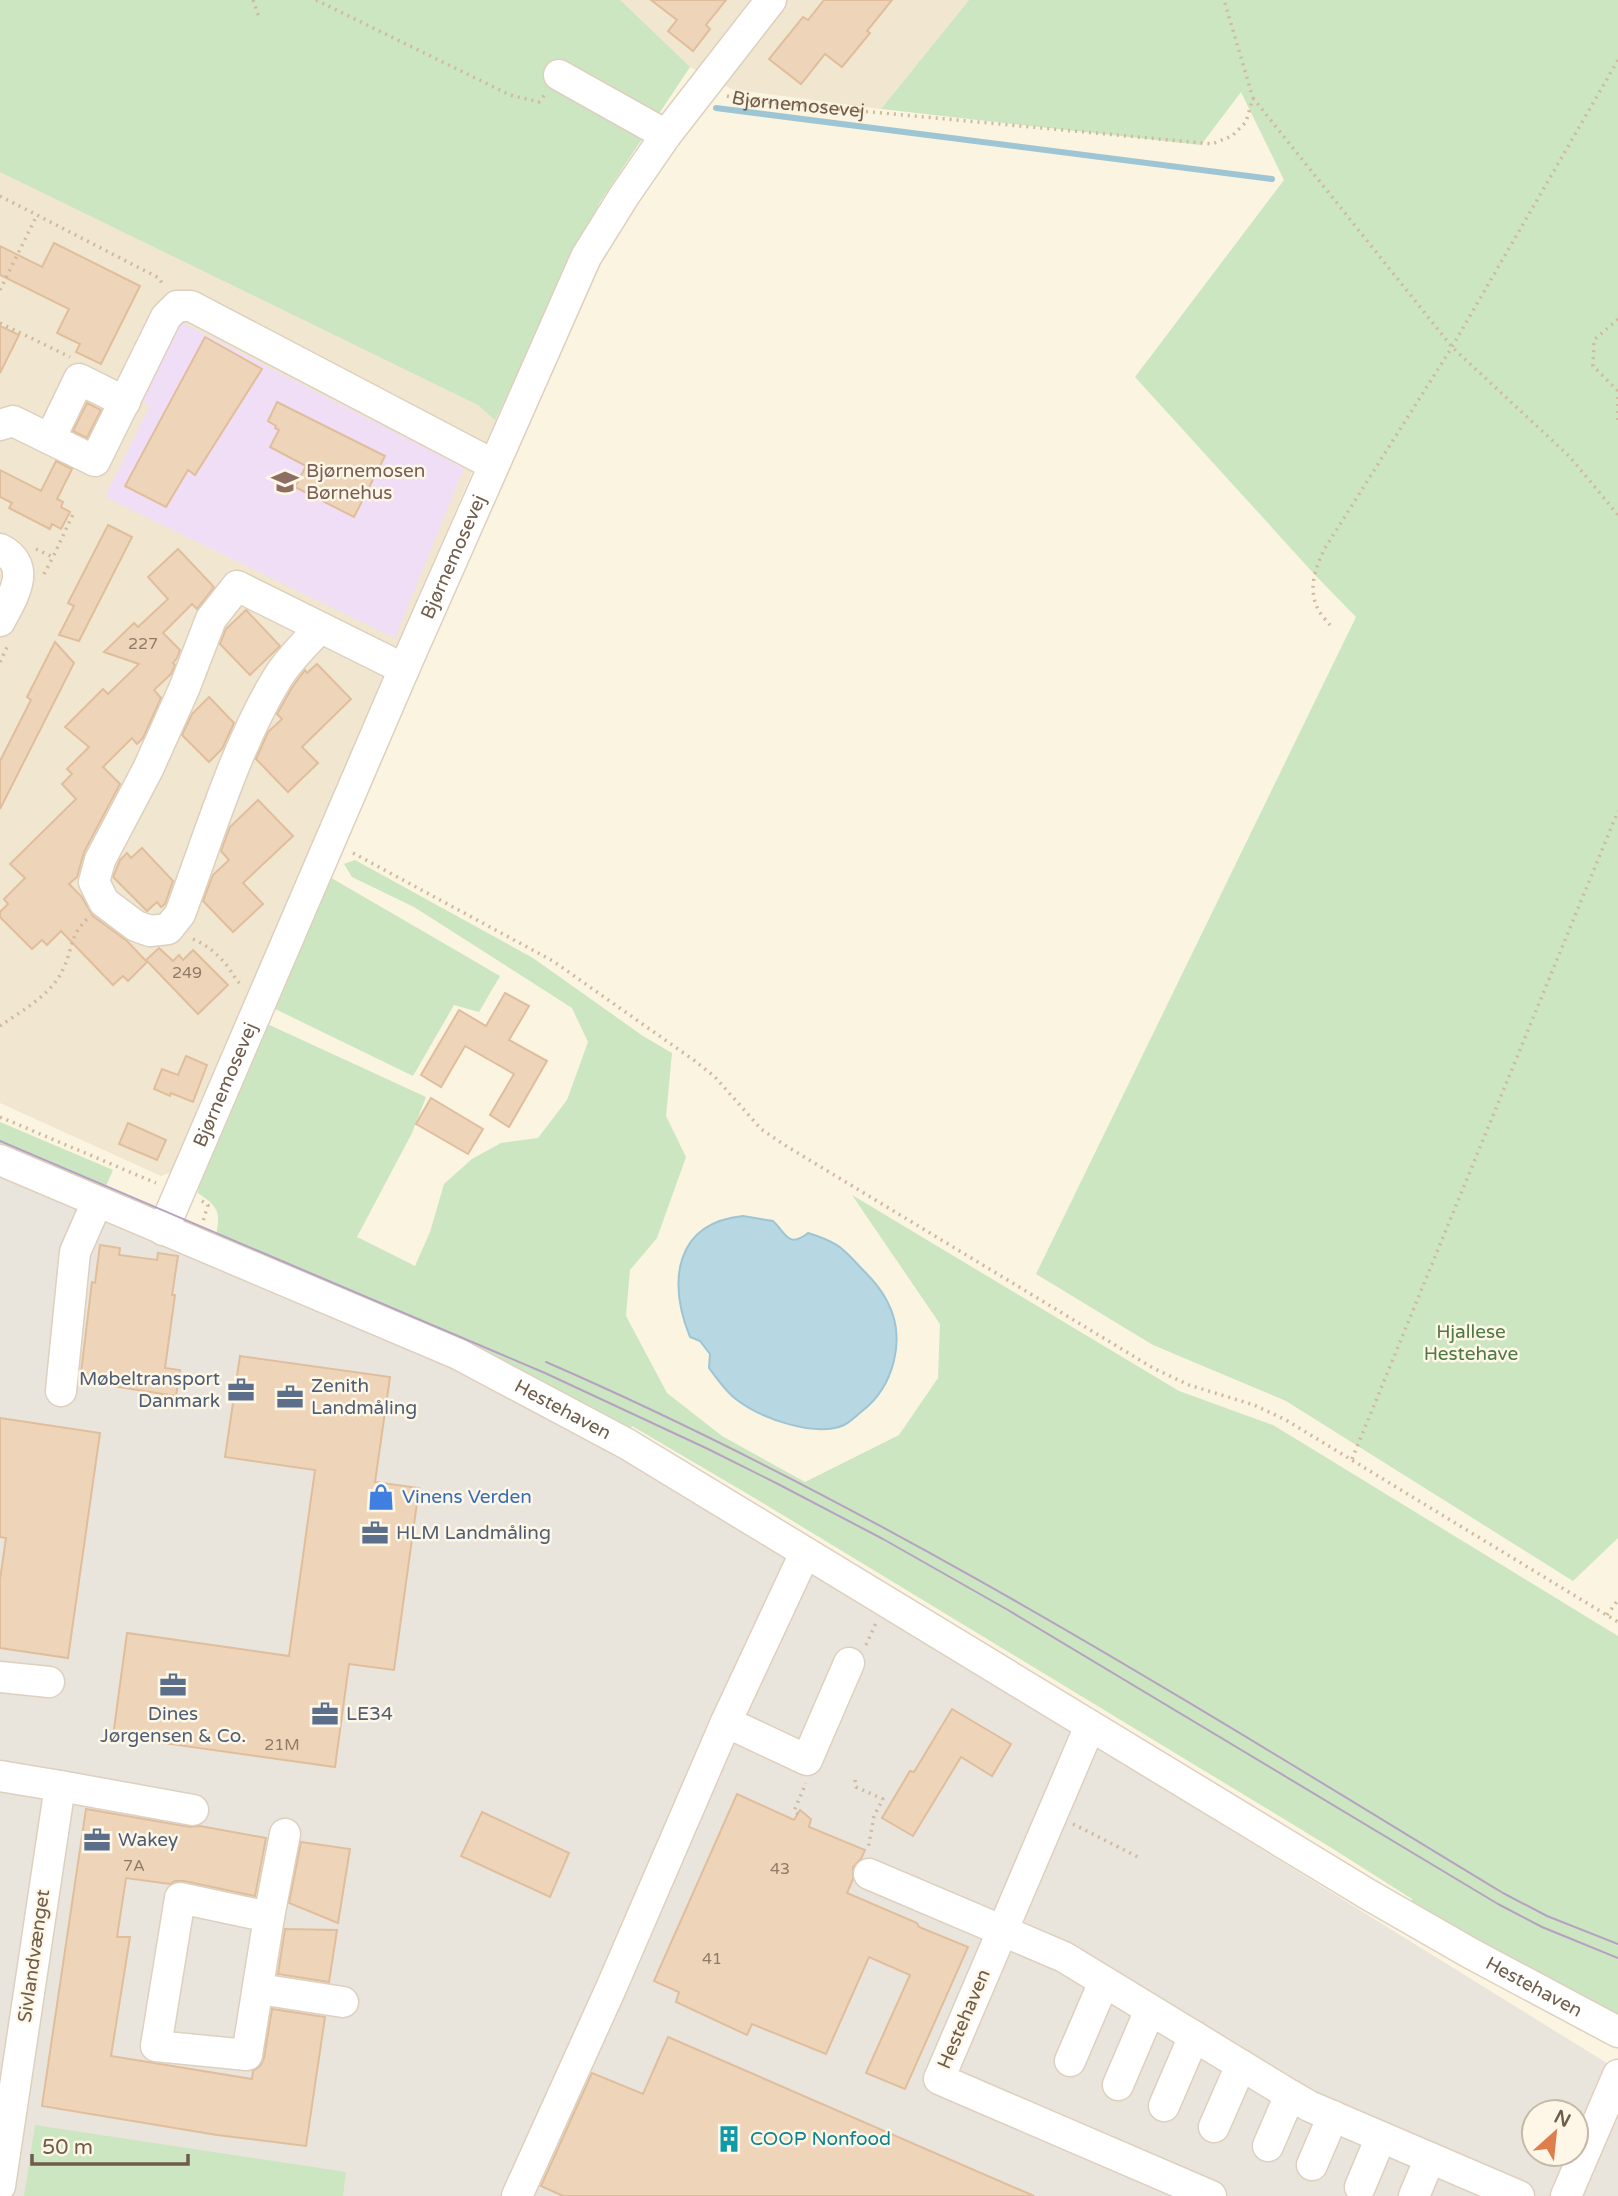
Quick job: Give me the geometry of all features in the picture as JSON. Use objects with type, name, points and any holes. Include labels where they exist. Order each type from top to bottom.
[{"type":"street","points":[[701,89],[771,0]]},
{"type":"street","points":[[559,75],[666,135]]},
{"type":"street","name":"Bjørnemosevej","points":[[163,1230],[404,669],[586,257],[624,196],[701,89]]},
{"type":"street","points":[[0,425],[13,421],[95,461],[166,317],[177,306],[191,306],[494,465]]},
{"type":"street","points":[[50,439],[79,379],[125,401]]},
{"type":"street","points":[[0,550],[7,553],[18,568],[18,585],[0,621]]},
{"type":"street","points":[[320,628],[279,674],[256,718],[180,914],[168,929],[150,931],[135,926],[104,902],[94,881],[100,860],[148,769],[184,689],[211,619],[237,586],[404,669]]},
{"type":"street","name":"Hestehaven","points":[[0,1160],[458,1354],[627,1444],[1369,1895],[1470,1953],[1618,2032]]},
{"type":"street","points":[[61,1391],[75,1252],[97,1202]]},
{"type":"street","points":[[517,2196],[612,1986],[726,1722],[805,1553]]},
{"type":"street","points":[[726,1722],[807,1760],[849,1663]]},
{"type":"street","points":[[0,1678],[49,1682]]},
{"type":"street","name":"Hestehaven","points":[[1090,1726],[939,2079],[1211,2196]]},
{"type":"street","points":[[0,1776],[193,1810]]},
{"type":"street","name":"Sivlandvænget","points":[[0,2186],[60,1786]]},
{"type":"street","points":[[269,1917],[180,1898],[156,2046],[247,2055],[285,1834]]},
{"type":"street","points":[[869,1874],[1063,1957],[1308,2106],[1430,2158],[1474,2187],[1519,2196]]},
{"type":"street","points":[[1070,2062],[1104,1982]]},
{"type":"street","points":[[259,1990],[344,2002]]},
{"type":"street","points":[[1118,2085],[1150,2010]]},
{"type":"street","points":[[1164,2106],[1194,2036]]},
{"type":"street","points":[[1214,2127],[1241,2065]]},
{"type":"street","points":[[1566,2196],[1618,2075]]},
{"type":"street","points":[[1268,2146],[1290,2095]]},
{"type":"street","points":[[1312,2165],[1333,2116]]},
{"type":"street","points":[[1360,2186],[1381,2137]]},
{"type":"street","points":[[1414,2196],[1430,2158]]},
{"type":"path","points":[[253,0],[259,17]]},
{"type":"path","points":[[316,0],[510,94],[539,102],[559,75]]},
{"type":"path","points":[[1224,0],[1253,98],[1452,347],[1570,457],[1618,515]]},
{"type":"path","points":[[1330,625],[1316,607],[1313,584],[1315,568],[1325,548],[1452,347],[1618,60]]},
{"type":"path","name":"Bjørnemosevej","points":[[701,89],[744,100],[1212,144],[1232,136],[1246,122],[1253,98]]},
{"type":"path","points":[[0,196],[159,278],[177,306]]},
{"type":"path","points":[[0,290],[37,215]]},
{"type":"path","points":[[1618,319],[1594,340],[1593,366],[1618,391]]},
{"type":"path","points":[[0,323],[72,358]]},
{"type":"path","points":[[1618,397],[1618,421]]},
{"type":"path","points":[[32,546],[53,557],[74,512]]},
{"type":"path","points":[[1352,1459],[1618,811]]},
{"type":"path","points":[[330,840],[553,961],[707,1070],[761,1129],[841,1180],[1131,1356],[1189,1385],[1269,1410],[1618,1622]]},
{"type":"path","points":[[0,1026],[55,984],[65,967],[77,930],[104,902]]},
{"type":"path","points":[[168,929],[201,942],[215,952],[237,982],[261,999]]},
{"type":"path","points":[[0,1116],[179,1193]]},
{"type":"path","points":[[1606,1615],[1618,1600]]},
{"type":"path","points":[[855,1780],[856,1787],[883,1799],[874,1816],[868,1849],[859,1869],[869,1874]]},
{"type":"path","points":[[1053,1813],[1138,1857]]},
{"type":"shaded area","points":[[0,0],[969,0],[881,109],[731,89],[690,67],[600,202],[472,472],[174,1171],[161,1176],[0,1103]]},
{"type":"shaded area","name":"Bjørnemosen Børnehus","points":[[175,319],[464,468],[395,638],[105,497],[150,405],[134,397]]},
{"type":"shaded area","points":[[0,1177],[427,1353],[625,1455],[1618,2070],[1618,2196],[0,2196]]},
{"type":"green space","points":[[0,0],[620,0],[690,67],[600,202],[495,420],[478,405],[0,172]]},
{"type":"green space","name":"Hjallese Hestehave","points":[[969,0],[1618,0],[1618,1538],[1573,1581],[1286,1401],[1153,1345],[1036,1274],[1356,617],[1135,377],[1284,180],[1241,92],[1201,145],[881,109]]},
{"type":"green space","points":[[355,860],[533,958],[643,1036],[672,1053],[666,1116],[686,1157],[657,1238],[630,1270],[626,1316],[667,1393],[722,1436],[805,1482],[899,1435],[938,1378],[940,1324],[852,1195],[1179,1391],[1273,1425],[1618,1636],[1618,2017],[1412,1906],[1412,1899],[1330,1847],[632,1426],[628,1432],[215,1241],[217,1213],[211,1203],[198,1193],[202,1167],[263,1022],[426,1097],[412,1133],[357,1237],[415,1266],[430,1232],[444,1184],[472,1159],[501,1143],[538,1138],[567,1100],[588,1042],[572,1008],[414,907],[352,877],[344,864]]},
{"type":"green space","points":[[328,876],[500,976],[479,1012],[454,1005],[413,1076],[269,1006]]},
{"type":"green space","points":[[0,1122],[113,1170],[103,1193],[0,1148]]},
{"type":"green space","points":[[35,2125],[346,2172],[343,2196],[24,2196]]},
{"type":"water","points":[[743,1216],[773,1221],[788,1238],[796,1240],[808,1233],[834,1243],[871,1278],[887,1301],[896,1330],[894,1361],[889,1376],[872,1402],[844,1425],[804,1428],[747,1407],[722,1386],[709,1368],[710,1354],[700,1341],[690,1337],[679,1296],[682,1258],[690,1243],[703,1230],[720,1221]]},
{"type":"building","points":[[651,0],[726,0],[706,25],[710,29],[693,51],[668,31],[677,20]]},
{"type":"building","points":[[824,0],[892,0],[867,31],[870,33],[842,67],[825,54],[801,84],[769,59],[803,17],[808,20]]},
{"type":"building","points":[[54,243],[140,286],[101,364],[76,352],[80,344],[57,333],[69,309],[0,275],[0,246],[42,267]]},
{"type":"building","points":[[0,326],[19,335],[0,373]]},
{"type":"building","points":[[205,337],[262,369],[195,475],[188,470],[166,507],[125,486]]},
{"type":"building","points":[[277,402],[385,456],[354,517],[295,487],[306,466],[270,447],[279,430],[268,421]]},
{"type":"building","points":[[87,403],[101,410],[87,438],[73,431]]},
{"type":"building","points":[[56,461],[72,469],[57,499],[63,502],[61,507],[70,512],[61,529],[52,524],[50,529],[9,508],[12,503],[0,497],[0,470],[41,491]]},
{"type":"building","points":[[108,525],[132,537],[79,641],[59,635],[74,606],[68,603]]},
{"type":"building","points":[[178,549],[214,587],[197,609],[192,604],[163,633],[180,650],[173,663],[175,665],[171,674],[154,690],[161,698],[143,738],[137,744],[132,738],[103,767],[120,784],[84,852],[77,877],[69,884],[81,896],[93,916],[127,941],[147,962],[128,981],[123,976],[113,985],[61,931],[47,945],[42,940],[32,949],[0,917],[0,912],[8,904],[4,899],[25,878],[10,864],[76,799],[62,784],[72,774],[67,769],[89,747],[65,727],[103,689],[108,694],[139,664],[104,652],[134,623],[138,627],[168,599],[148,577]]},
{"type":"building","points":[[246,610],[280,646],[250,675],[220,644],[226,629]]},
{"type":"building","points":[[55,642],[74,663],[0,809],[0,761],[31,700],[27,697]]},
{"type":"building","points":[[317,664],[351,699],[302,747],[318,763],[288,792],[256,759],[268,732],[282,719],[277,714],[293,686],[305,670],[307,673]]},
{"type":"building","points":[[209,697],[234,723],[222,749],[209,762],[182,735],[192,714]]},
{"type":"building","points":[[258,800],[293,836],[243,883],[263,904],[233,932],[203,901],[213,875],[229,860],[221,851],[230,827]]},
{"type":"building","points":[[142,848],[173,881],[165,904],[161,907],[157,902],[147,911],[113,877],[120,860],[127,853],[131,858]]},
{"type":"building","points":[[159,948],[173,961],[179,955],[183,960],[193,950],[228,985],[198,1014],[146,960]]},
{"type":"building","points":[[505,993],[529,1006],[509,1040],[547,1061],[509,1127],[490,1115],[514,1074],[465,1046],[441,1087],[421,1075],[459,1010],[486,1026]]},
{"type":"building","points":[[186,1056],[207,1065],[193,1102],[154,1089],[162,1069],[178,1075]]},
{"type":"building","points":[[431,1098],[483,1129],[468,1154],[416,1124]]},
{"type":"building","points":[[128,1123],[166,1140],[157,1160],[119,1144]]},
{"type":"building","points":[[100,1245],[120,1248],[119,1255],[157,1260],[158,1253],[178,1256],[165,1368],[180,1370],[176,1396],[80,1381],[92,1282],[95,1283]]},
{"type":"building","points":[[240,1356],[390,1377],[375,1482],[419,1488],[394,1670],[349,1664],[335,1767],[113,1736],[127,1633],[289,1656],[315,1470],[225,1457]]},
{"type":"building","points":[[0,1418],[100,1433],[68,1658],[0,1648],[0,1580],[6,1538],[0,1537]]},
{"type":"building","points":[[952,1709],[1011,1744],[992,1776],[961,1757],[913,1836],[882,1818]]},
{"type":"building","points":[[737,1794],[794,1820],[800,1810],[811,1819],[809,1827],[865,1850],[853,1867],[853,1879],[847,1893],[968,1947],[905,2089],[866,2073],[910,1975],[869,1957],[826,2054],[752,2024],[747,2035],[676,2002],[679,1992],[654,1981]]},
{"type":"building","points":[[86,1809],[266,1838],[255,1896],[184,1881],[170,1884],[126,1878],[117,1937],[130,1937],[111,2056],[252,2079],[253,2071],[260,2066],[264,2058],[272,2009],[325,2017],[306,2146],[217,2135],[42,2106]]},
{"type":"building","points":[[482,1812],[569,1853],[550,1897],[461,1856]]},
{"type":"building","points":[[301,1842],[350,1849],[338,1923],[289,1903]]},
{"type":"building","points":[[285,1929],[337,1930],[329,1982],[278,1974]]},
{"type":"building","name":"COOP Nonfood","points":[[668,2037],[1034,2196],[563,2196],[541,2186],[592,2073],[643,2094]]},
{"type":"waterway","points":[[716,108],[1272,179]]},
{"type":"tram line","points":[[0,1141],[545,1373],[778,1484],[883,1539],[1008,1610],[1498,1904],[1542,1927],[1618,1958]]},
{"type":"tram line","points":[[546,1362],[671,1419],[914,1544],[1152,1680],[1503,1893],[1547,1916],[1618,1944]]},
{"type":"place","name":"Bjørnemosen Børnehus","points":[[285,482]]},
{"type":"place","name":"Møbeltransport Danmark","points":[[241,1390]]},
{"type":"place","name":"Zenith Landmåling","points":[[290,1397]]},
{"type":"place","name":"Vinens Verden","points":[[381,1497]]},
{"type":"place","name":"HLM Landmåling","points":[[375,1533]]},
{"type":"place","name":"Dines Jørgensen & Co.","points":[[173,1685]]},
{"type":"place","name":"LE34","points":[[325,1714]]},
{"type":"place","name":"Wakey","points":[[97,1840]]},
{"type":"place","name":"COOP Nonfood","points":[[729,2139]]}]
